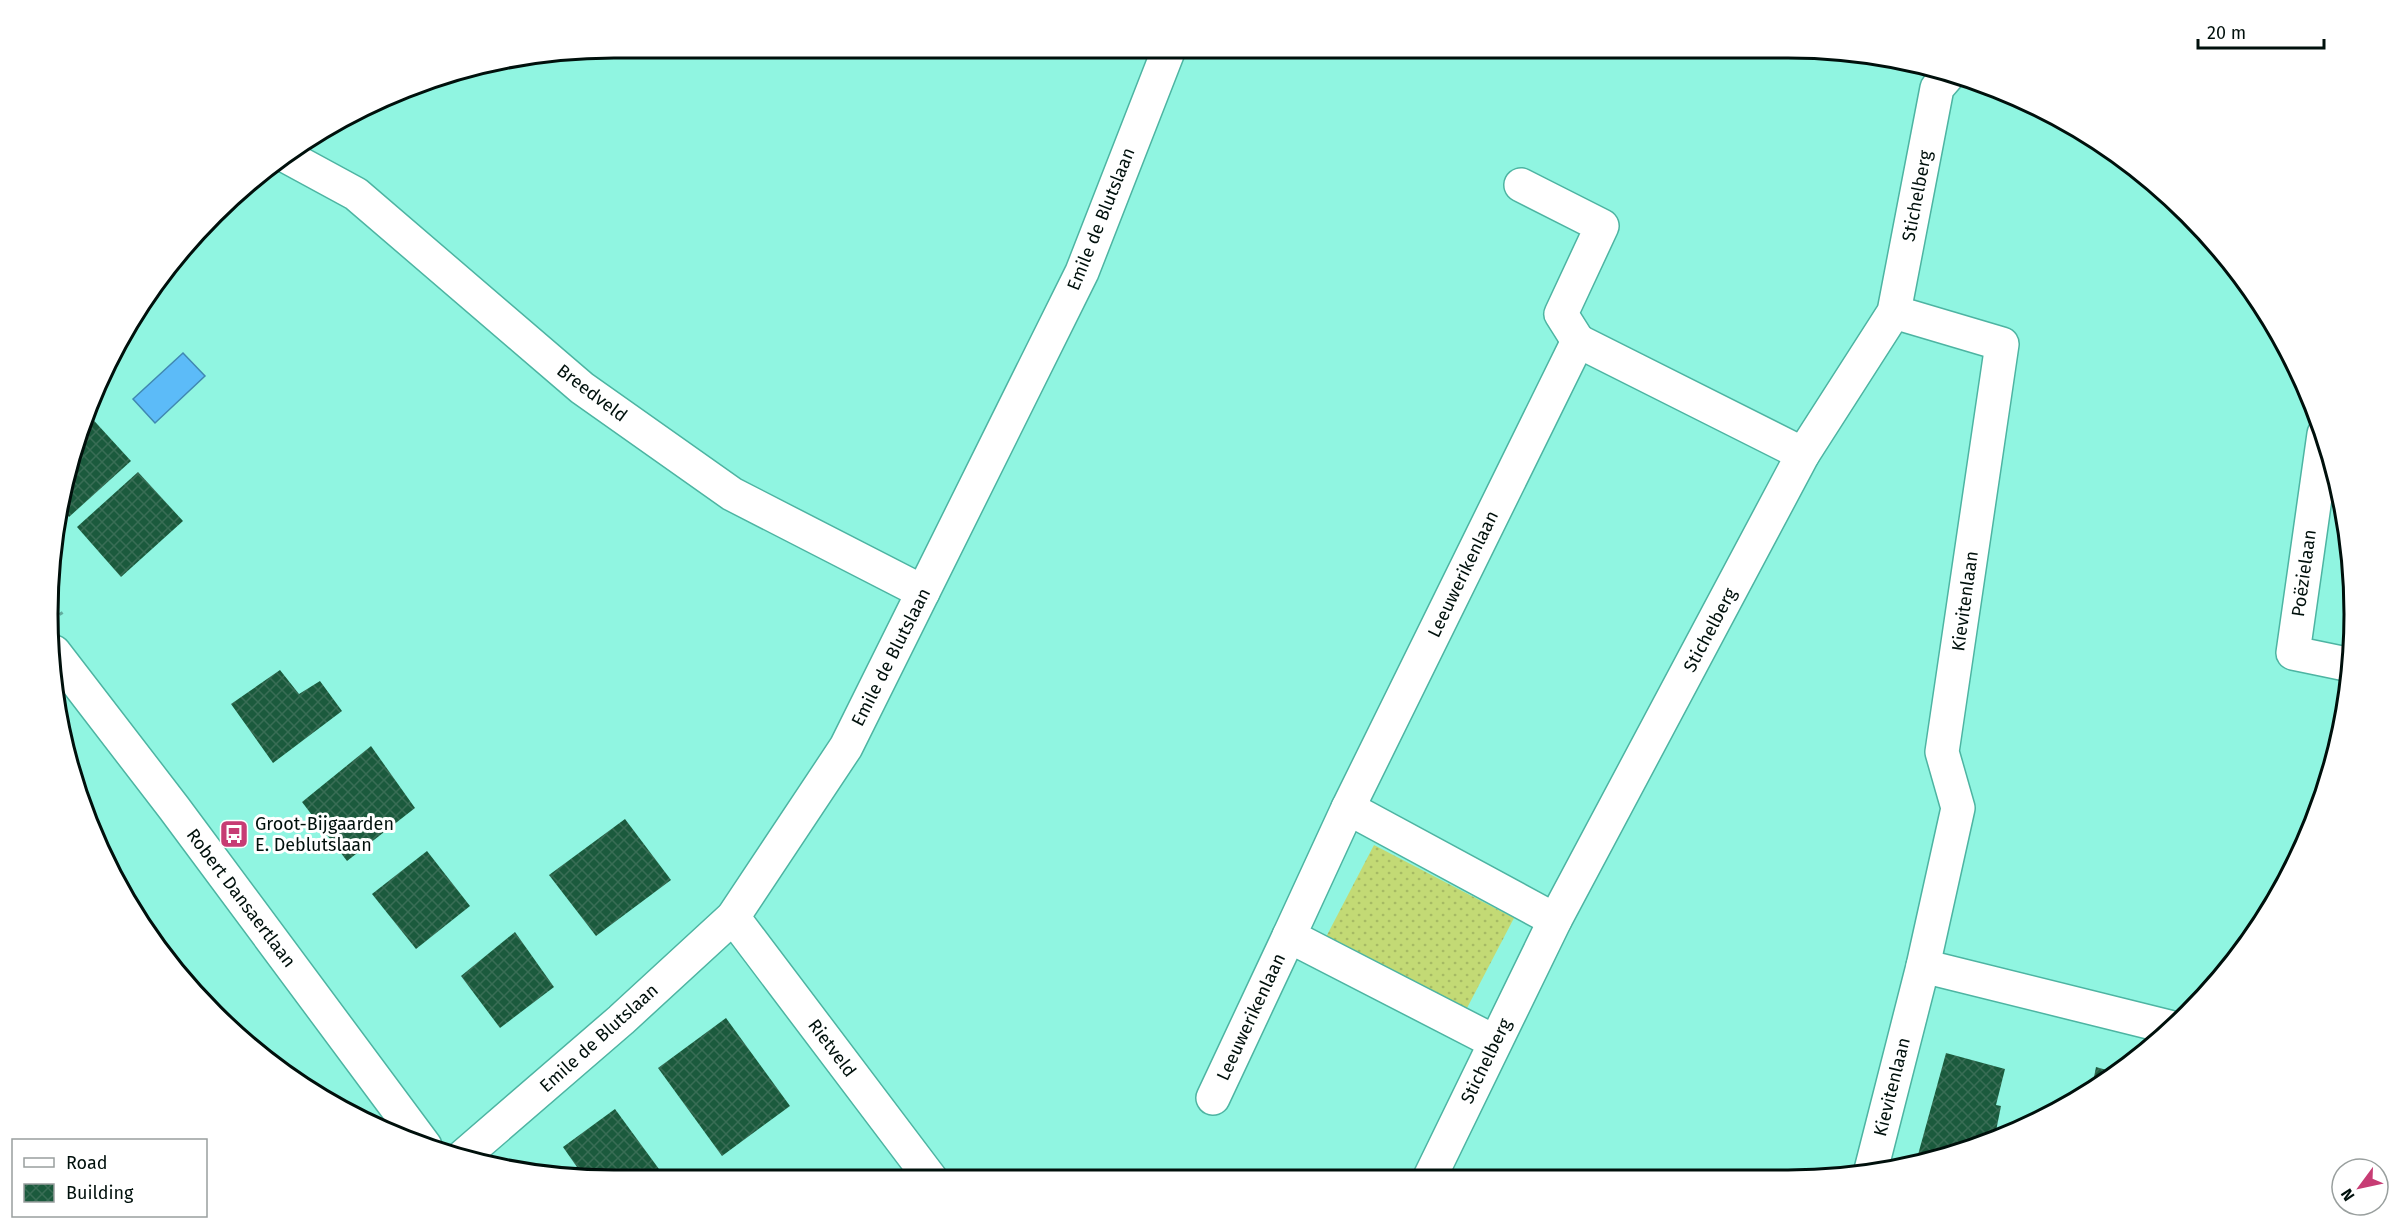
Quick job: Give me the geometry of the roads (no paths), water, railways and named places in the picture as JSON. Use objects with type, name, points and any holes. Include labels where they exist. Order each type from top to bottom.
[{"type":"street","name":"Emile de Blutslaan","points":[[469,1151],[621,1020],[733,917],[846,747],[1082,272],[1165,58]]},
{"type":"street","name":"Stichelberg","points":[[1433,1170],[1555,920],[1803,454],[1894,312],[1937,88],[1943,81]]},
{"type":"street","name":"Breedveld","points":[[294,160],[356,194],[582,388],[732,494],[923,592]]},
{"type":"street","points":[[1521,185],[1602,226],[1561,314],[1578,341],[1803,454]]},
{"type":"street","name":"Kievitenlaan","points":[[1873,1164],[1923,966],[1958,808],[1942,752],[2002,344],[1894,312]]},
{"type":"street","name":"Leeuwerikenlaan","points":[[1213,1098],[1348,808],[1578,341]]},
{"type":"street","name":"Poëzielaan","points":[[2321,457],[2293,653],[2341,663]]},
{"type":"street","name":"Robert Dansaertlaan","points":[[61,661],[188,827],[415,1133]]},
{"type":"street","points":[[1348,808],[1555,920]]},
{"type":"street","name":"Rietveld","points":[[733,917],[924,1170]]},
{"type":"street","name":"Leeuwerikenlaan","points":[[1289,936],[1496,1042]]},
{"type":"street","points":[[1923,966],[2162,1025]]},
{"type":"water","points":[[183,353],[205,376],[155,423],[133,399]]},
{"type":"place","name":"Groot-Bijgaarden E. Deblutslaan","points":[[234,834]]}]
